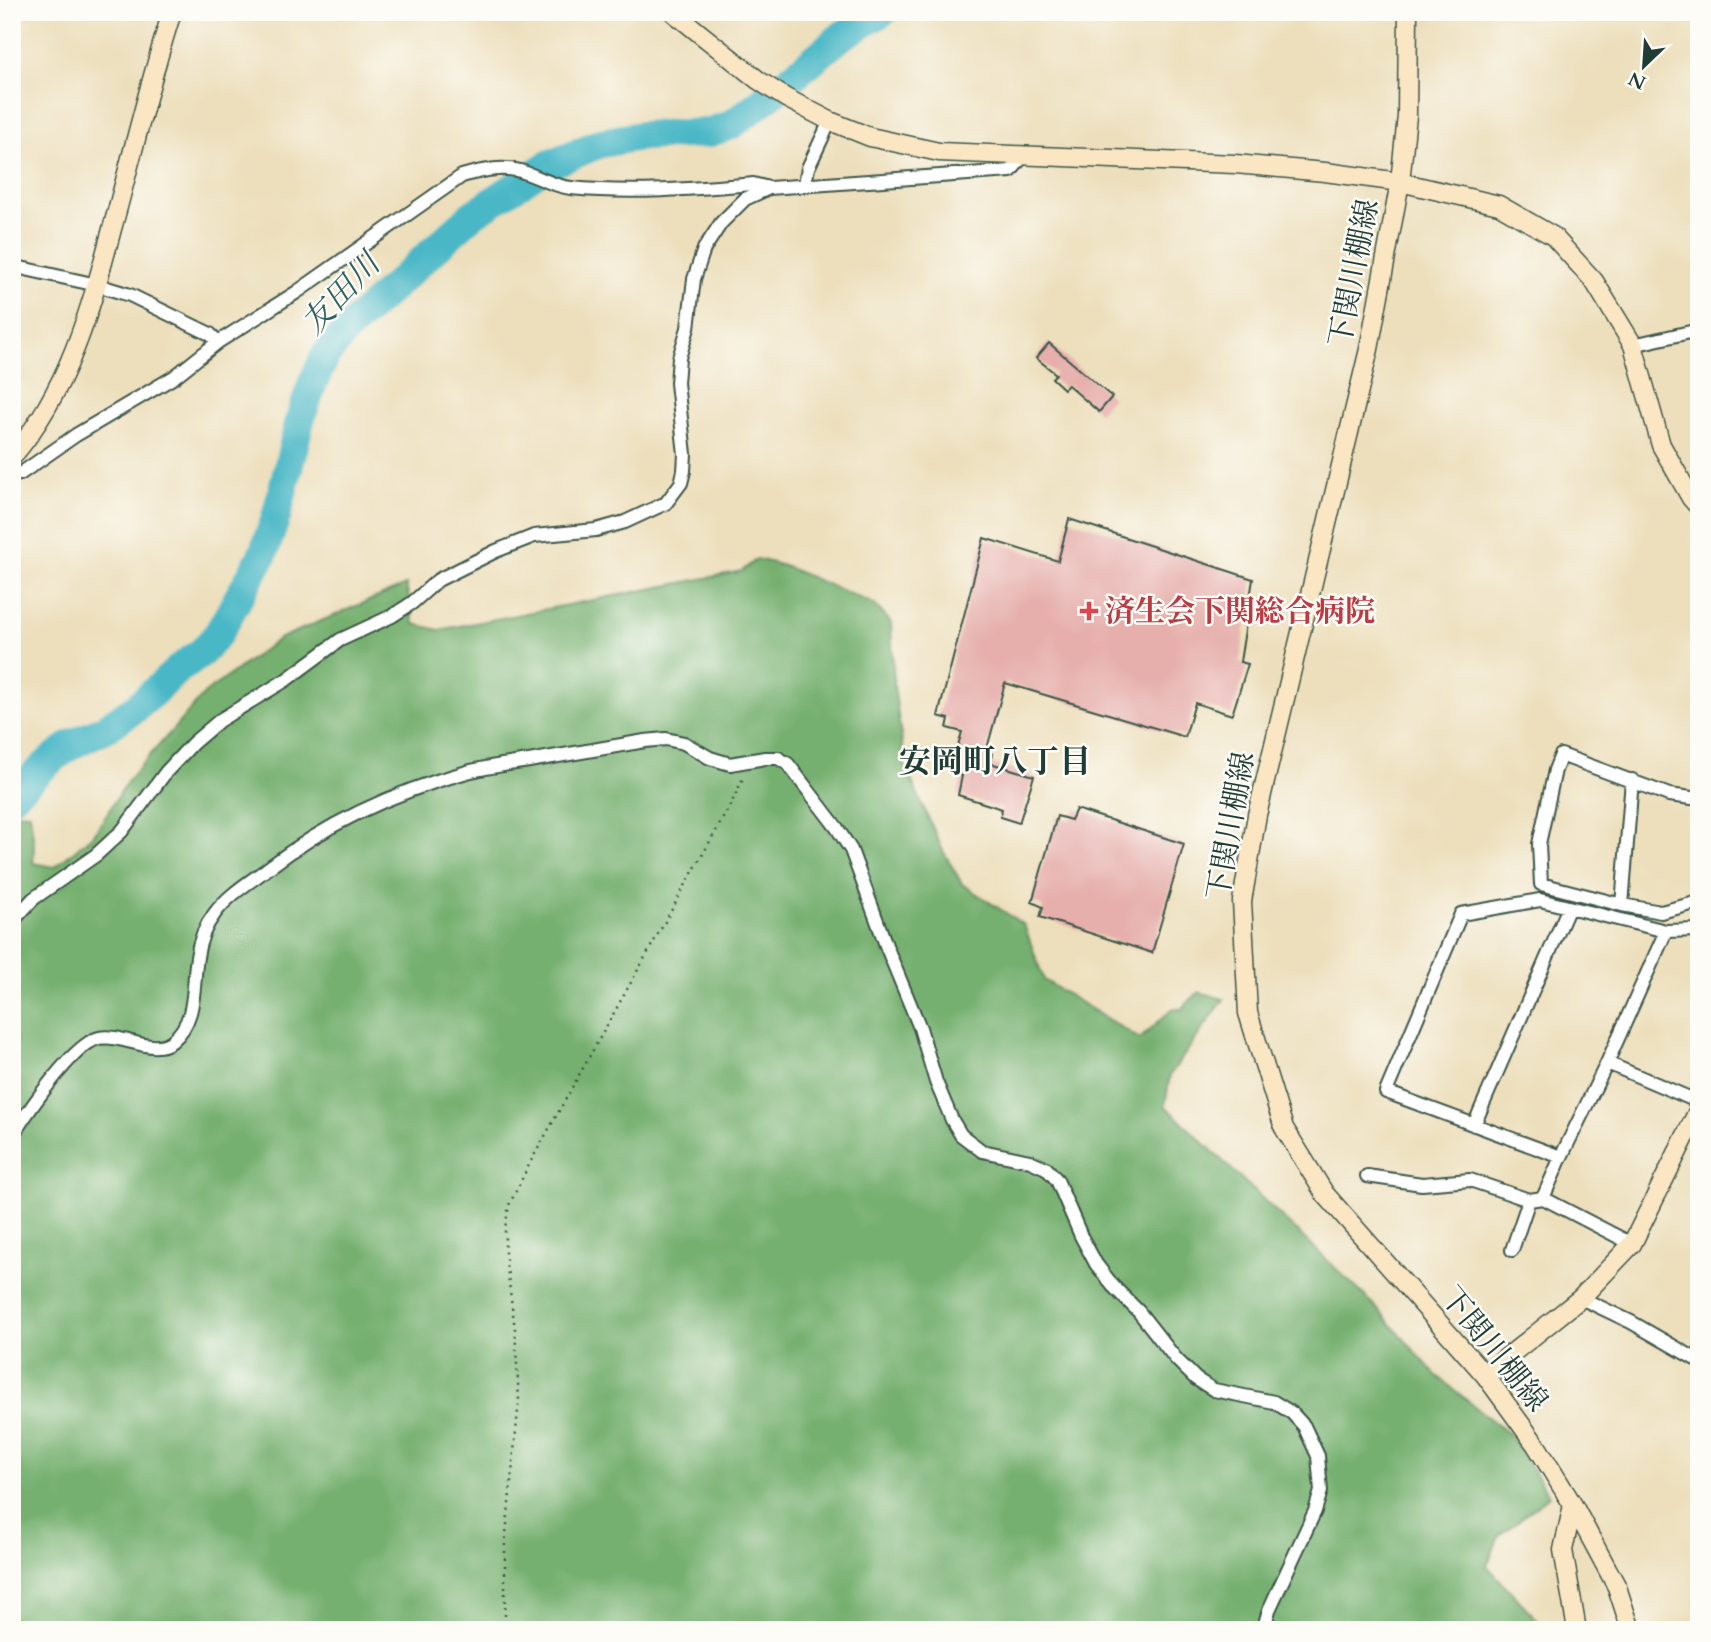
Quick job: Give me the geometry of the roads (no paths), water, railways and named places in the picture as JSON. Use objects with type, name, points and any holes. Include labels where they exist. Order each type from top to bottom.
[{"type":"street","points":[[673,12],[786,99],[870,137],[939,152],[1235,164],[1325,172],[1400,183],[1499,205],[1553,236],[1594,281],[1633,345],[1661,445],[1691,498],[1699,507]]},
{"type":"street","name":"下関川棚線","points":[[1408,12],[1407,116],[1400,183],[1369,349],[1257,816],[1242,901],[1248,1013],[1284,1128],[1325,1194],[1485,1375],[1536,1445],[1573,1505],[1617,1587],[1631,1630]]},
{"type":"street","points":[[12,457],[53,399],[81,337],[170,17]]},
{"type":"street","points":[[805,184],[808,168],[830,121]]},
{"type":"street","points":[[12,922],[33,899],[122,831],[166,772],[211,728],[241,706],[286,680],[340,640],[392,616],[438,580],[507,547],[534,537],[596,530],[615,525],[666,503],[681,483],[684,471],[685,454],[677,383],[694,279],[704,249],[721,223],[744,199],[769,188],[805,184],[1011,171],[1022,157]]},
{"type":"street","points":[[12,475],[20,474],[76,435],[174,377],[218,342],[297,292],[462,176],[485,169],[524,172],[568,188],[634,192],[753,184],[769,188]]},
{"type":"street","points":[[12,267],[97,285],[130,295],[210,334],[218,342]]},
{"type":"street","points":[[1633,345],[1699,330]]},
{"type":"street","points":[[1699,400],[1699,411]]},
{"type":"street","points":[[12,1136],[57,1072],[97,1038],[116,1036],[150,1045],[170,1043],[183,1028],[191,1008],[197,957],[205,928],[216,911],[283,857],[337,822],[383,800],[470,771],[645,741],[666,739],[684,743],[710,758],[730,764],[778,758],[788,764],[851,850],[920,1028],[936,1082],[961,1135],[982,1151],[1030,1160],[1046,1168],[1058,1180],[1081,1236],[1096,1264],[1196,1379],[1214,1390],[1274,1402],[1292,1413],[1310,1435],[1321,1471],[1321,1491],[1315,1511],[1269,1610],[1266,1630]]},
{"type":"street","points":[[1699,799],[1669,795],[1561,755],[1555,770],[1539,844],[1541,884],[1661,912],[1699,902]]},
{"type":"street","points":[[1622,905],[1632,780]]},
{"type":"street","points":[[1561,1157],[1386,1092],[1461,914],[1539,900],[1666,931],[1699,930]]},
{"type":"street","points":[[1474,1125],[1569,907]]},
{"type":"street","points":[[1544,1198],[1666,931]]},
{"type":"street","points":[[1607,1063],[1699,1102]]},
{"type":"street","points":[[1485,1375],[1581,1298],[1632,1244],[1699,1109]]},
{"type":"street","points":[[1367,1176],[1422,1184],[1470,1180],[1529,1200],[1544,1198],[1632,1244]]},
{"type":"street","points":[[1512,1250],[1529,1200]]},
{"type":"street","points":[[1581,1298],[1631,1322],[1699,1361]]},
{"type":"street","points":[[1573,1505],[1563,1550],[1577,1630]]},
{"type":"waterway","name":"友田川","points":[[12,796],[71,745],[106,728],[137,707],[202,652],[218,634],[263,554],[276,517],[300,420],[326,355],[344,332],[472,215],[548,165],[601,143],[641,136],[707,133],[731,125],[843,35],[883,12]]},
{"type":"place","name":"済生会下関総合病院","points":[[1089,611]]},
{"type":"district","name":"安岡町八丁目","points":[[995,762]]}]
